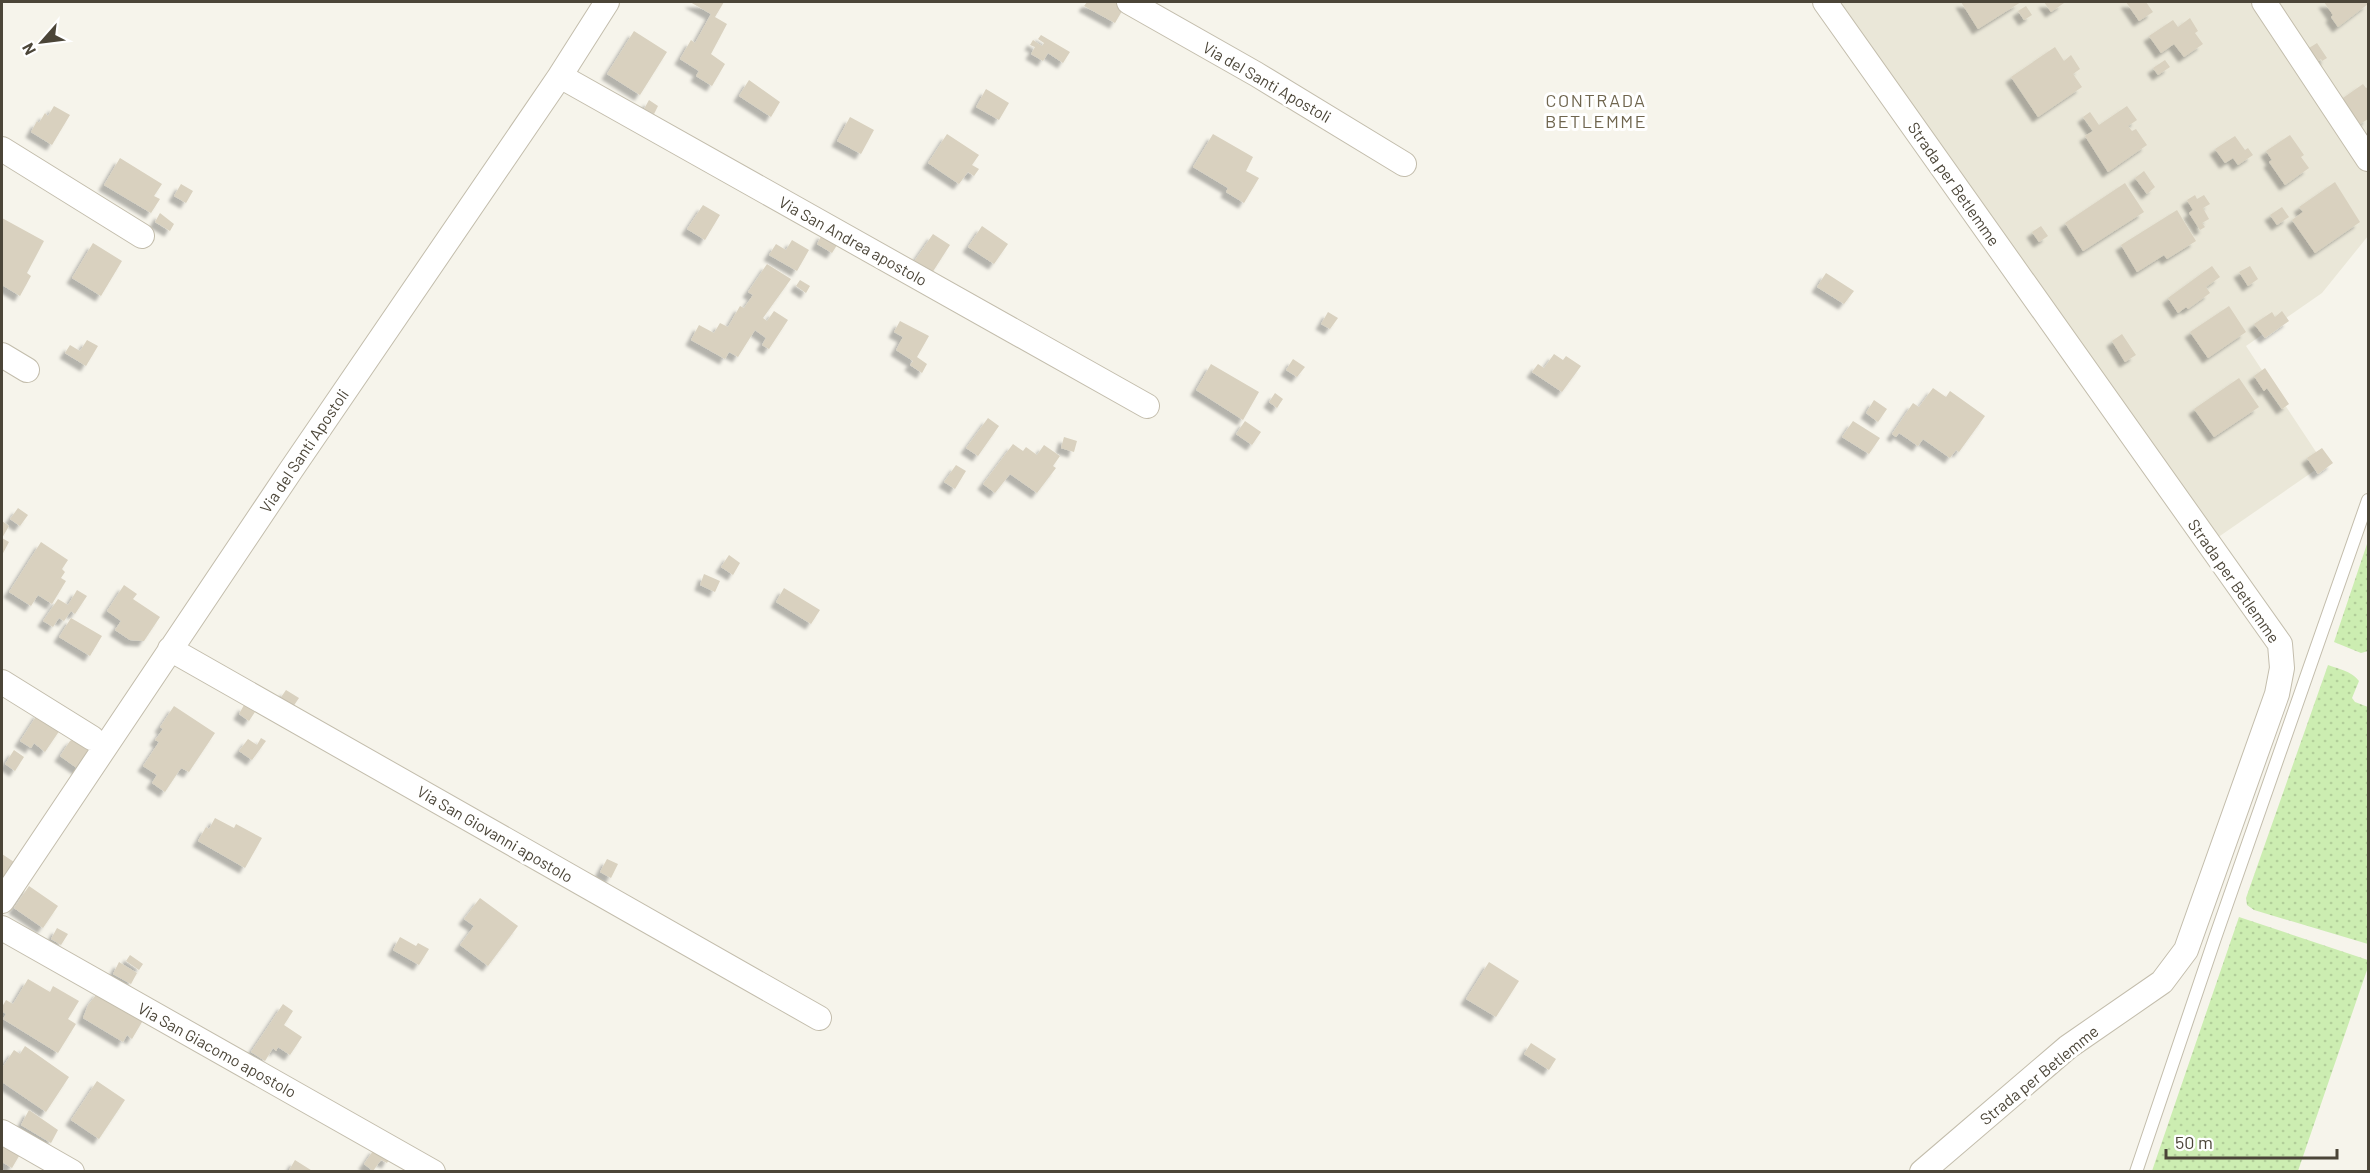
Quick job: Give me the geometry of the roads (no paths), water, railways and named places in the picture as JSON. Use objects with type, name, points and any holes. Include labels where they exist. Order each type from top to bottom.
[{"type":"street","name":"Via del Santi Apostoli","points":[[2,901],[170,649],[560,76],[607,2]]},
{"type":"street","name":"Via del Santi Apostoli","points":[[1129,2],[1256,74],[1404,164]]},
{"type":"street","name":"Strada per Betlemme","points":[[1825,2],[2280,644],[2282,668],[2277,694],[2186,950],[2180,960],[2162,982],[2068,1047],[1922,1172]]},
{"type":"street","points":[[2264,2],[2368,159]]},
{"type":"street","name":"Via San Andrea apostolo","points":[[560,76],[1147,406]]},
{"type":"street","points":[[2,149],[141,236]]},
{"type":"street","points":[[2,355],[27,370]]},
{"type":"street","name":"Via San Giovanni apostolo","points":[[170,649],[819,1018]]},
{"type":"street","points":[[2,682],[92,738]]},
{"type":"street","name":"Via San Giacomo apostolo","points":[[2,928],[433,1172]]},
{"type":"street","points":[[2,1132],[72,1172]]},
{"type":"lane","points":[[2136,1172],[2368,500]]},
{"type":"district","name":"CONTRADA BETLEMME","points":[[1596,111]]}]
